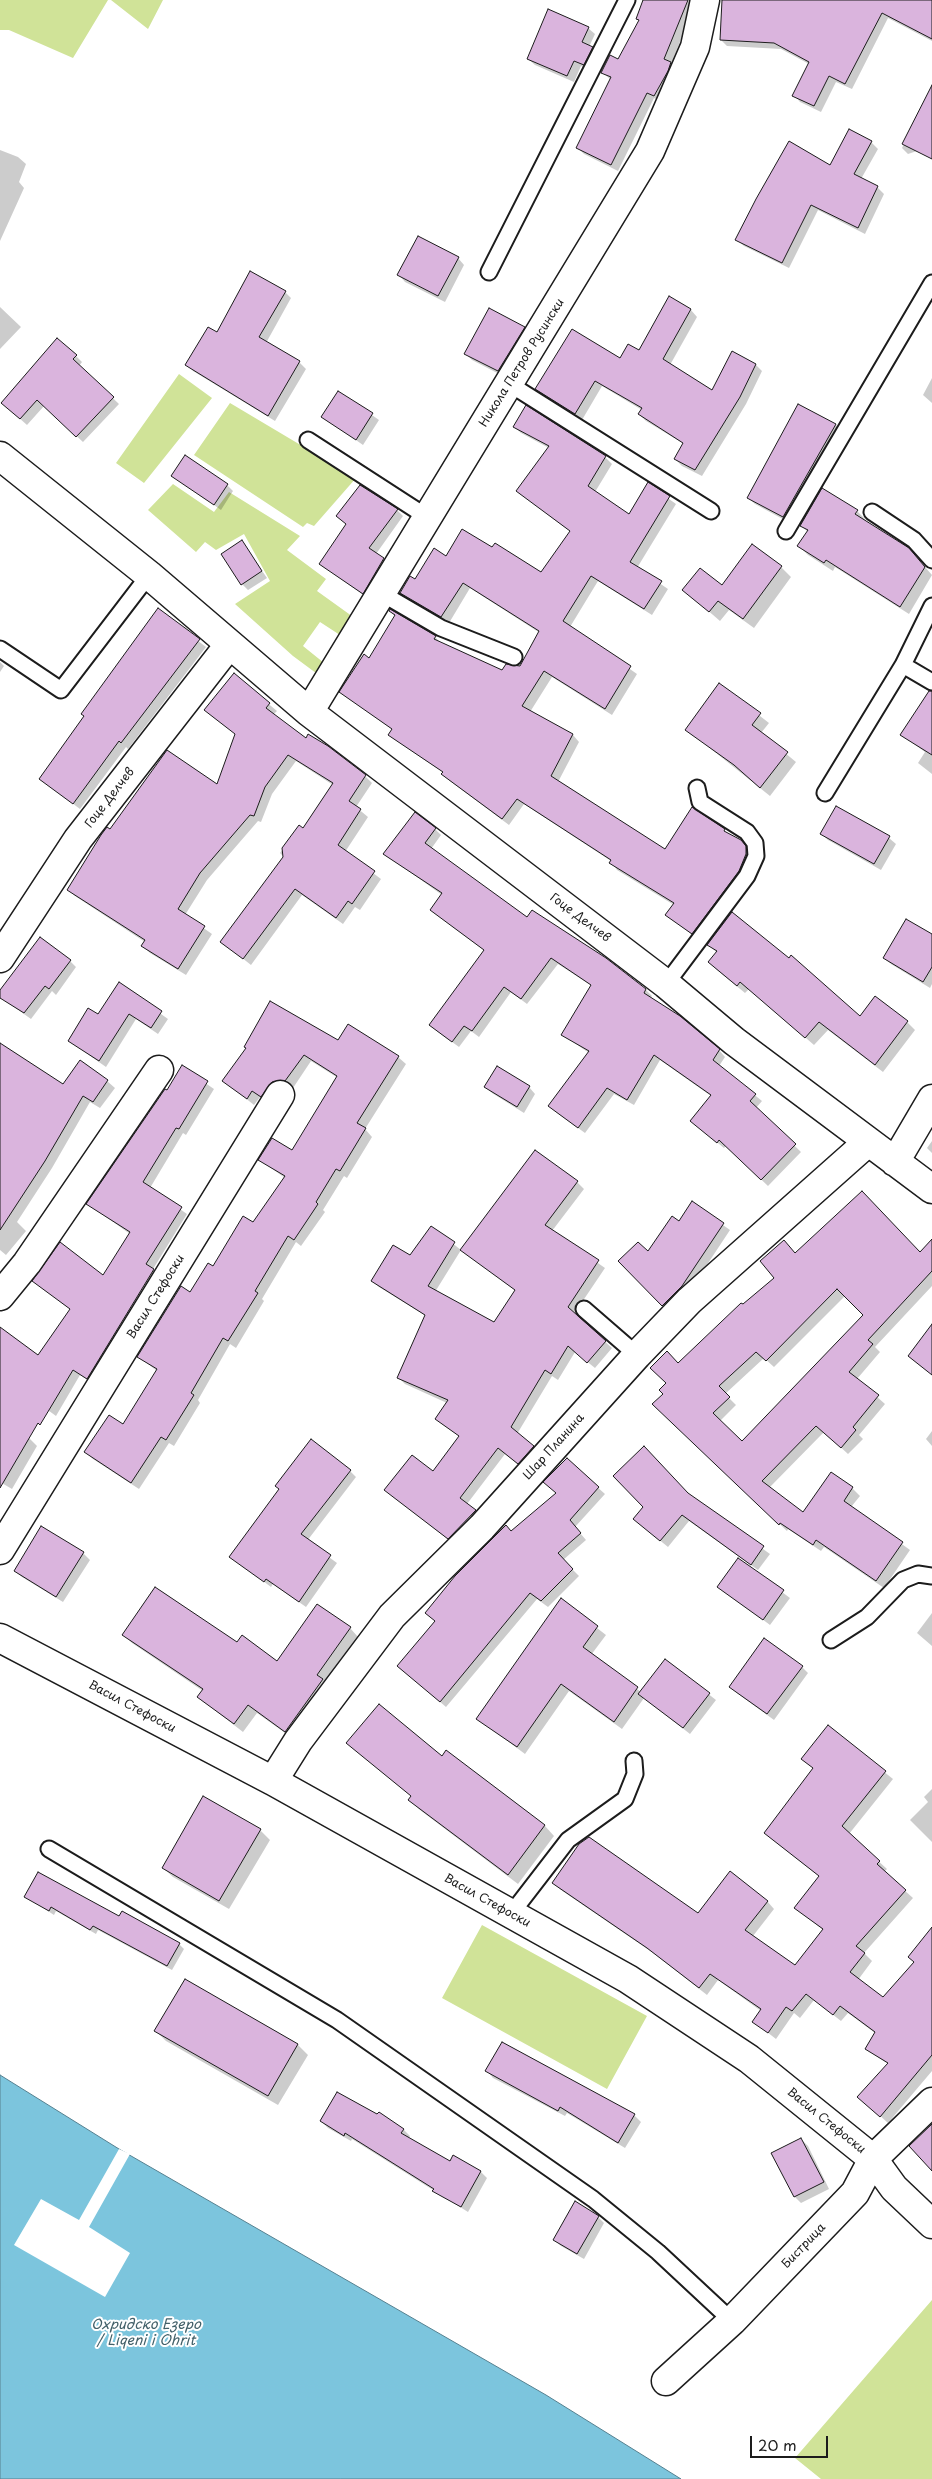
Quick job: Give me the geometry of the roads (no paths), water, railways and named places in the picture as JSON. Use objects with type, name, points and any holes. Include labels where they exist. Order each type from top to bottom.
[{"type":"street","name":"Никола Петров Русински","points":[[308,712],[650,151],[695,47],[705,0]]},
{"type":"street","name":"Гоце Делчев","points":[[0,456],[149,575],[308,712],[666,984],[734,1041],[932,1189]]},
{"type":"street","name":"Гоце Делчев","points":[[0,958],[78,839],[229,645]]},
{"type":"street","points":[[0,1296],[27,1263],[159,1070]]},
{"type":"street","name":"Васил Стефоски","points":[[0,1550],[280,1095]]},
{"type":"street","points":[[895,1162],[932,1099]]},
{"type":"street","name":"Шар Планина","points":[[273,1782],[298,1741],[392,1616],[482,1528],[637,1355],[690,1301],[868,1142]]},
{"type":"street","name":"Васил Стефоски","points":[[0,1638],[273,1782],[628,1980],[749,2059],[874,2159],[894,2188],[932,2224]]},
{"type":"street","name":"Бистрица","points":[[666,2381],[732,2321],[855,2193],[874,2159],[932,2102]]},
{"type":"lane","points":[[489,272],[627,0]]},
{"type":"lane","points":[[786,531],[932,283]]},
{"type":"lane","points":[[508,383],[711,511]]},
{"type":"lane","points":[[308,440],[427,517]]},
{"type":"lane","points":[[872,512],[914,540],[932,560]]},
{"type":"lane","points":[[0,649],[61,690],[149,575]]},
{"type":"lane","points":[[381,593],[441,628],[514,657]]},
{"type":"lane","points":[[825,793],[904,665],[932,606]]},
{"type":"lane","points":[[904,665],[932,682]]},
{"type":"lane","points":[[666,984],[747,876],[756,856],[755,842],[747,832],[700,802],[697,788]]},
{"type":"lane","points":[[584,1309],[637,1355]]},
{"type":"lane","points":[[831,1640],[867,1617],[903,1580],[918,1574],[932,1576]]},
{"type":"lane","points":[[511,1914],[568,1840],[625,1799],[635,1774],[634,1761]]},
{"type":"lane","points":[[49,1849],[337,2020],[593,2199],[658,2252],[732,2321]]},
{"type":"water","name":"Охридско Езеро / Liqeni i Ohrit","points":[[0,2075],[119,2149],[546,2395],[681,2479],[0,2479]]}]
